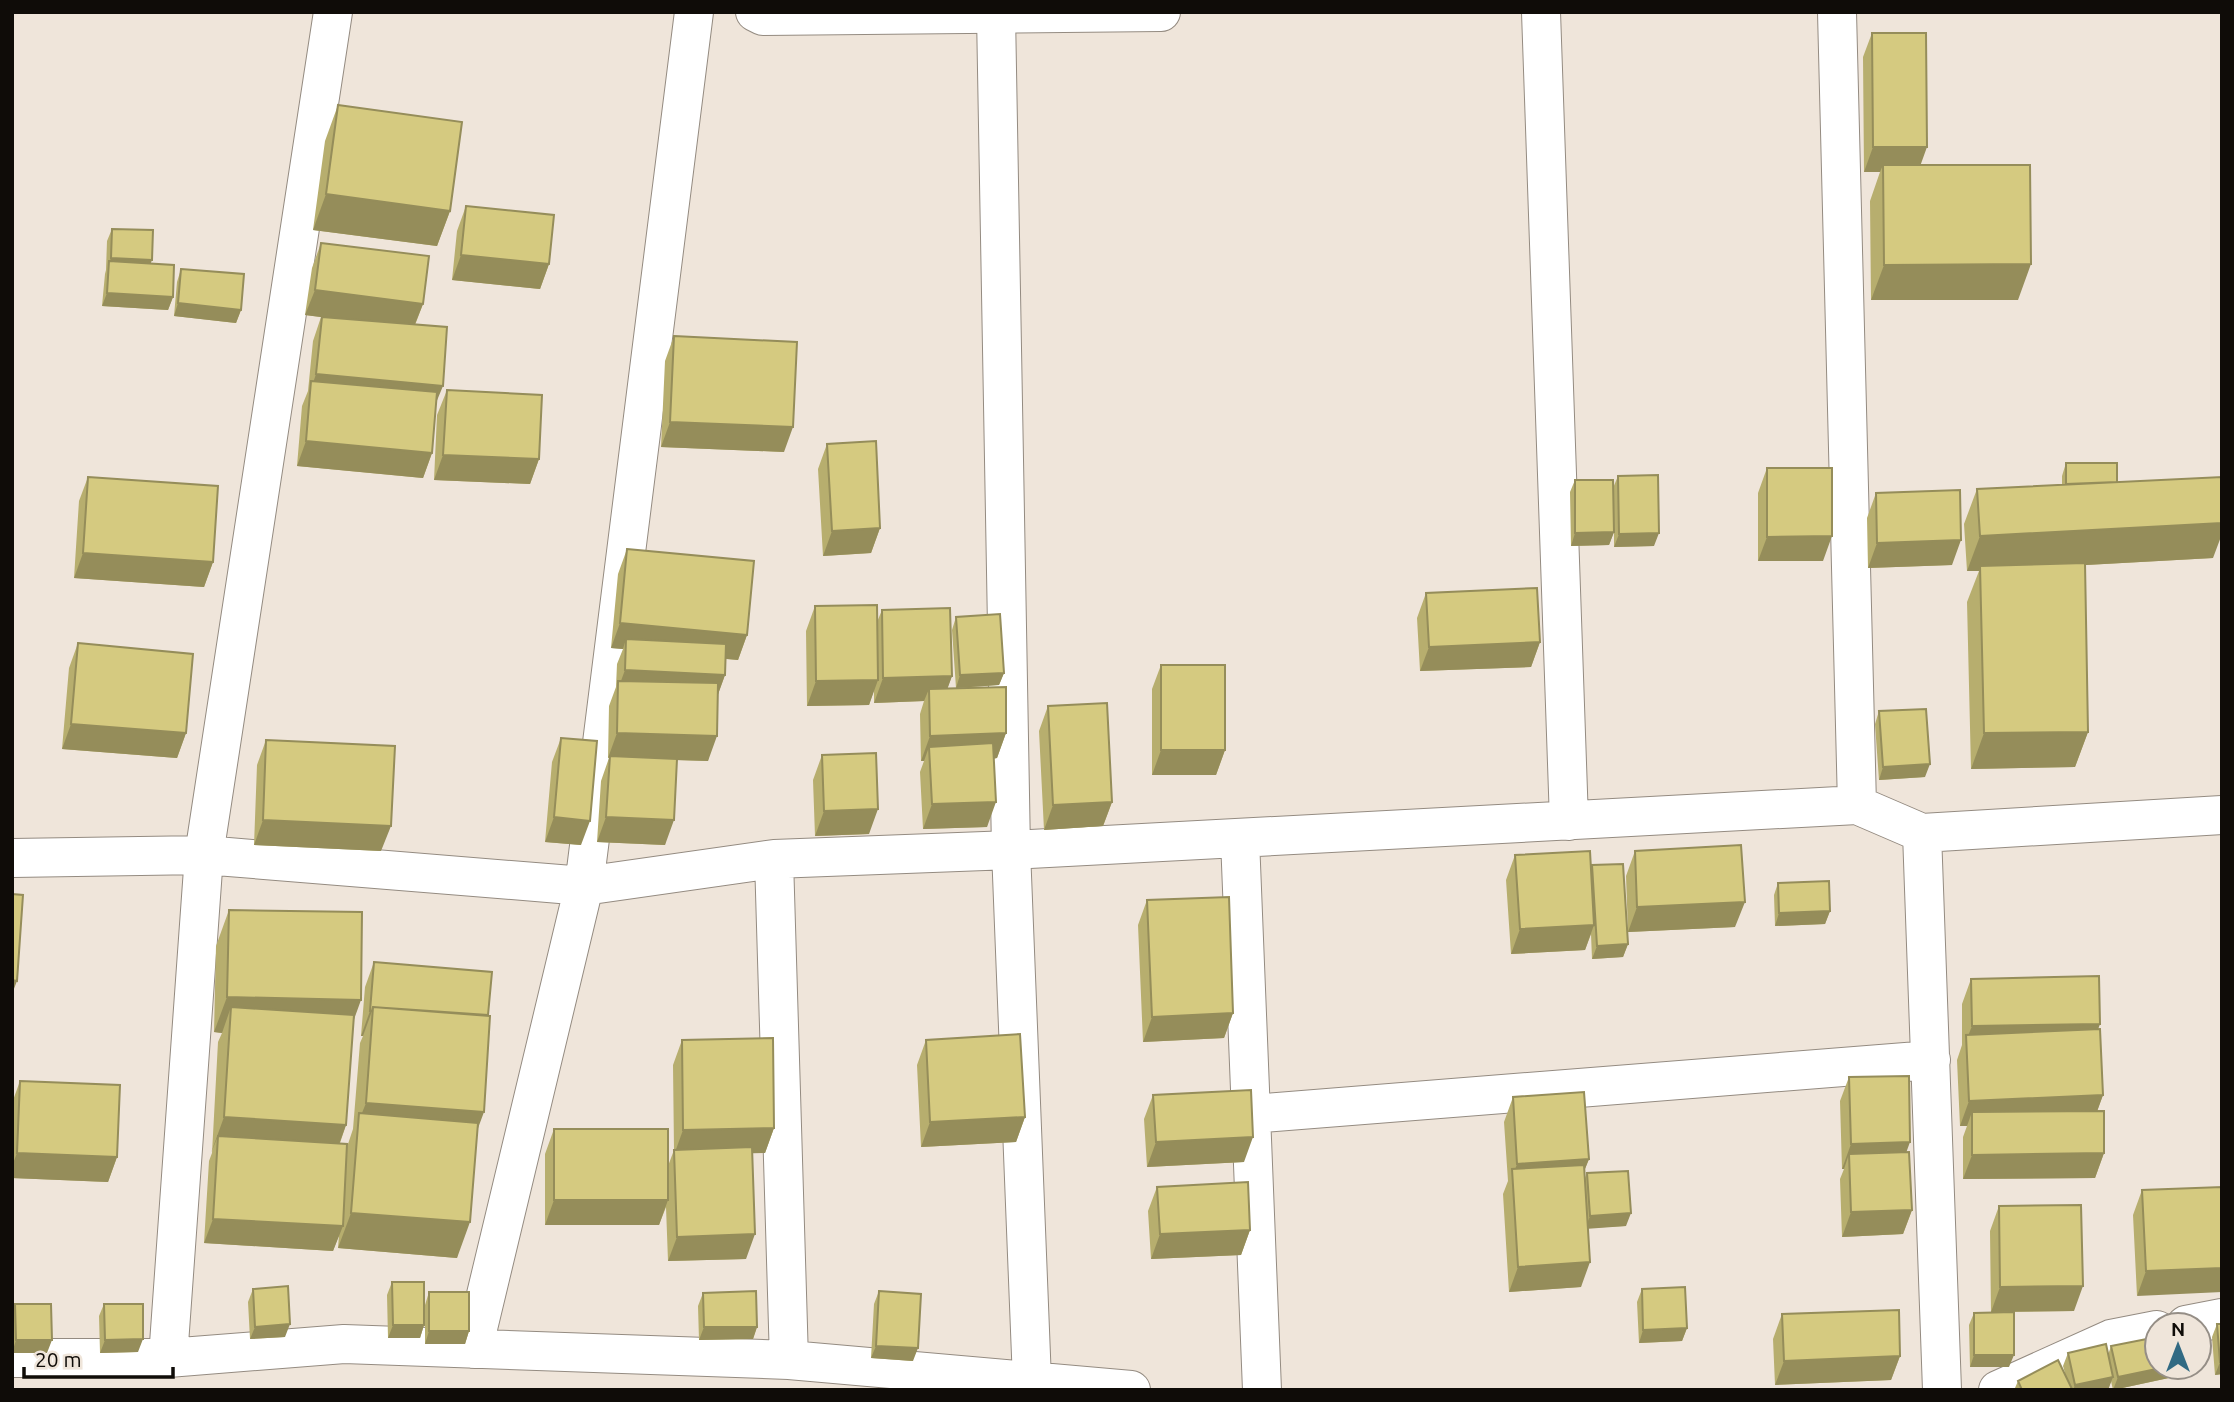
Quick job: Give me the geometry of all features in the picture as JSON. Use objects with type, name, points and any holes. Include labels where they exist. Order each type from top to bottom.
[{"type":"street","points":[[168,1358],[204,855],[333,12]]},
{"type":"street","points":[[473,1349],[584,886],[694,12]]},
{"type":"street","points":[[755,12],[763,16],[1161,12]]},
{"type":"street","points":[[1541,12],[1569,821]]},
{"type":"street","points":[[1837,12],[1857,805]]},
{"type":"street","points":[[996,14],[1011,850],[1032,1381]]},
{"type":"street","points":[[12,858],[204,855],[584,886],[774,859],[1240,839],[1857,805],[1922,833],[2222,815]]},
{"type":"street","points":[[1922,833],[1942,1390]]},
{"type":"street","points":[[1240,839],[1262,1390]]},
{"type":"street","points":[[774,859],[789,1360]]},
{"type":"street","points":[[1251,1114],[1931,1060]]},
{"type":"street","points":[[1998,1390],[2111,1339],[2143,1333]]},
{"type":"street","points":[[12,1358],[168,1358],[344,1343],[673,1353],[789,1360],[1131,1390]]},
{"type":"building","points":[[1872,33],[1926,33],[1927,147],[1873,147]]},
{"type":"building","points":[[338,105],[462,122],[450,211],[326,194]]},
{"type":"building","points":[[1883,165],[2030,165],[2031,264],[1884,265]]},
{"type":"building","points":[[466,206],[554,215],[549,264],[461,255]]},
{"type":"building","points":[[112,229],[153,230],[152,260],[111,258]]},
{"type":"building","points":[[321,243],[429,256],[423,304],[315,290]]},
{"type":"building","points":[[109,261],[174,265],[173,297],[107,293]]},
{"type":"building","points":[[181,269],[244,274],[241,310],[178,303]]},
{"type":"building","points":[[322,317],[447,327],[443,386],[316,374]]},
{"type":"building","points":[[674,336],[797,342],[793,427],[670,422]]},
{"type":"building","points":[[311,381],[437,392],[432,453],[306,441]]},
{"type":"building","points":[[447,390],[542,395],[539,459],[443,455]]},
{"type":"building","points":[[876,441],[880,528],[832,531],[827,444]]},
{"type":"building","points":[[2066,463],[2117,463],[2117,482],[2066,484]]},
{"type":"building","points":[[1767,468],[1832,468],[1832,536],[1767,537]]},
{"type":"building","points":[[1658,475],[1659,533],[1619,534],[1618,476]]},
{"type":"building","points":[[88,477],[218,486],[213,562],[83,553]]},
{"type":"building","points":[[2222,477],[2222,523],[1980,536],[1977,489]]},
{"type":"building","points":[[1575,480],[1613,480],[1614,532],[1575,533]]},
{"type":"building","points":[[1960,490],[1961,540],[1877,543],[1876,493]]},
{"type":"building","points":[[627,549],[754,561],[747,635],[620,623]]},
{"type":"building","points":[[2085,563],[2088,732],[1984,733],[1980,566]]},
{"type":"building","points":[[1537,588],[1540,642],[1429,647],[1426,593]]},
{"type":"building","points":[[877,605],[878,680],[816,681],[815,606]]},
{"type":"building","points":[[950,608],[952,676],[883,678],[882,610]]},
{"type":"building","points":[[1000,614],[1004,673],[960,675],[956,617]]},
{"type":"building","points":[[626,639],[726,644],[725,675],[625,670]]},
{"type":"building","points":[[78,643],[193,654],[186,733],[71,724]]},
{"type":"building","points":[[1161,665],[1225,665],[1225,750],[1161,750]]},
{"type":"building","points":[[618,681],[718,683],[717,736],[617,733]]},
{"type":"building","points":[[1006,687],[1006,733],[930,736],[929,689]]},
{"type":"building","points":[[1107,703],[1112,802],[1053,805],[1048,706]]},
{"type":"building","points":[[1926,709],[1930,764],[1883,767],[1879,711]]},
{"type":"building","points":[[561,738],[597,741],[590,821],[554,817]]},
{"type":"building","points":[[266,740],[395,746],[391,826],[263,820]]},
{"type":"building","points":[[993,743],[996,802],[932,804],[929,747]]},
{"type":"building","points":[[876,753],[878,809],[824,811],[822,755]]},
{"type":"building","points":[[610,756],[677,759],[674,820],[606,817]]},
{"type":"building","points":[[1741,845],[1745,902],[1637,907],[1635,851]]},
{"type":"building","points":[[1590,851],[1594,925],[1520,929],[1515,855]]},
{"type":"building","points":[[1623,864],[1628,944],[1597,946],[1592,865]]},
{"type":"building","points":[[1829,881],[1830,911],[1779,913],[1778,883]]},
{"type":"building","points":[[12,894],[23,895],[17,981],[12,980]]},
{"type":"building","points":[[1229,897],[1233,1013],[1152,1017],[1147,900]]},
{"type":"building","points":[[229,910],[362,912],[361,1000],[227,997]]},
{"type":"building","points":[[374,962],[492,972],[488,1015],[373,1007],[370,1011]]},
{"type":"building","points":[[2099,976],[2100,1024],[1972,1026],[1971,979]]},
{"type":"building","points":[[231,1007],[354,1015],[346,1125],[224,1117]]},
{"type":"building","points":[[373,1007],[490,1016],[484,1112],[366,1103]]},
{"type":"building","points":[[2100,1029],[2103,1095],[1969,1101],[1966,1035]]},
{"type":"building","points":[[1020,1034],[1025,1117],[930,1122],[926,1040]]},
{"type":"building","points":[[773,1038],[774,1128],[683,1130],[682,1040]]},
{"type":"building","points":[[1909,1076],[1910,1142],[1851,1144],[1849,1077]]},
{"type":"building","points":[[20,1081],[120,1085],[117,1157],[17,1153]]},
{"type":"building","points":[[1251,1090],[1253,1137],[1156,1142],[1153,1095]]},
{"type":"building","points":[[1584,1092],[1589,1159],[1517,1164],[1513,1097]]},
{"type":"building","points":[[2104,1111],[2104,1153],[1972,1155],[1972,1112]]},
{"type":"building","points":[[359,1113],[478,1123],[470,1222],[351,1213]]},
{"type":"building","points":[[554,1129],[668,1129],[668,1200],[554,1200]]},
{"type":"building","points":[[218,1136],[347,1144],[343,1226],[213,1219]]},
{"type":"building","points":[[752,1147],[755,1234],[677,1237],[674,1150]]},
{"type":"building","points":[[1909,1152],[1912,1210],[1851,1212],[1849,1154]]},
{"type":"building","points":[[1584,1165],[1590,1262],[1518,1267],[1512,1169]]},
{"type":"building","points":[[1628,1171],[1631,1213],[1590,1216],[1587,1173]]},
{"type":"building","points":[[1248,1182],[1250,1230],[1160,1234],[1157,1187]]},
{"type":"building","points":[[2222,1187],[2222,1268],[2146,1271],[2142,1190]]},
{"type":"building","points":[[2081,1205],[2083,1286],[2000,1287],[1999,1206]]},
{"type":"building","points":[[392,1282],[424,1282],[424,1325],[393,1325]]},
{"type":"building","points":[[288,1286],[290,1324],[255,1327],[253,1289]]},
{"type":"building","points":[[1685,1287],[1687,1328],[1643,1330],[1642,1289]]},
{"type":"building","points":[[756,1291],[757,1327],[704,1327],[703,1293]]},
{"type":"building","points":[[879,1291],[921,1294],[918,1348],[876,1346]]},
{"type":"building","points":[[429,1292],[469,1292],[469,1331],[429,1331]]},
{"type":"building","points":[[15,1304],[51,1304],[52,1340],[16,1340]]},
{"type":"building","points":[[104,1304],[143,1304],[143,1339],[105,1340]]},
{"type":"building","points":[[1899,1310],[1900,1356],[1784,1361],[1782,1314]]},
{"type":"building","points":[[2014,1312],[2014,1355],[1974,1355],[1974,1313]]},
{"type":"building","points":[[2217,1324],[2222,1324],[2222,1362],[2220,1362]]},
{"type":"building","points":[[2143,1340],[2143,1372],[2118,1377],[2111,1346]]},
{"type":"building","points":[[2106,1344],[2113,1377],[2075,1385],[2068,1353]]},
{"type":"building","points":[[2058,1360],[2072,1389],[2022,1390],[2018,1381]]}]
